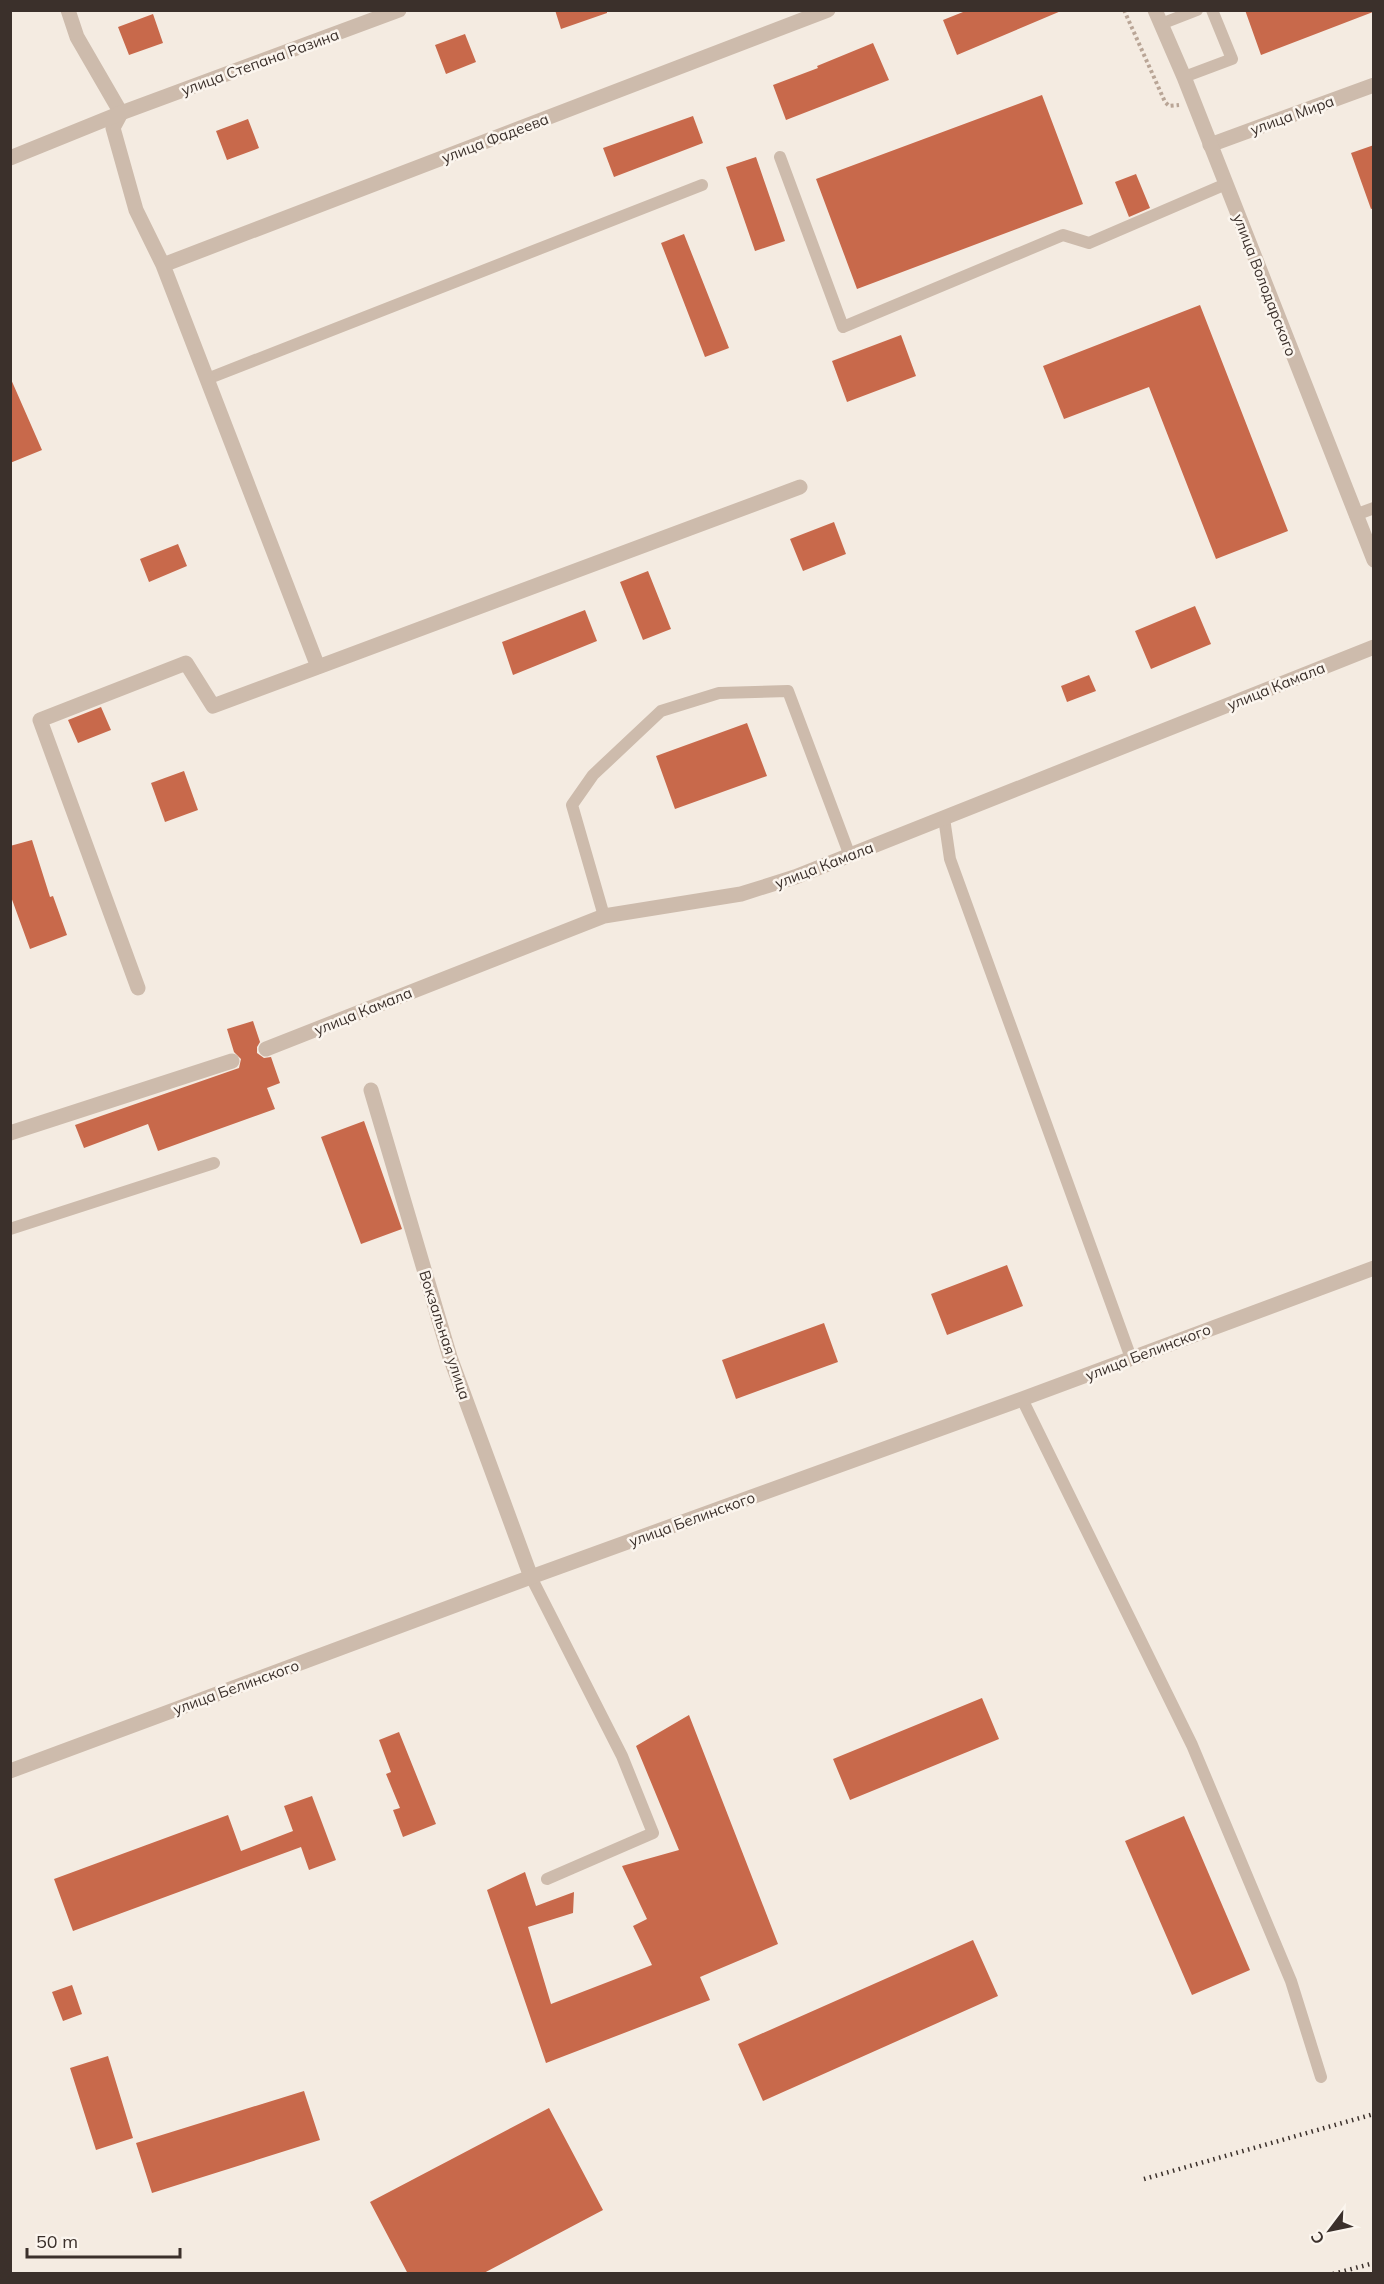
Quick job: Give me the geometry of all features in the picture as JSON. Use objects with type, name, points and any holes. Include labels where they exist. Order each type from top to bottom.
[{"type":"street","points":[[68,10],[77,37],[121,113],[113,129],[136,210],[163,265],[318,667]]},
{"type":"street","name":"улица Степана Разина","points":[[10,158],[121,113],[399,10]]},
{"type":"street","name":"улица Фадеева","points":[[163,265],[828,10]]},
{"type":"street","name":"улица Володарского","points":[[1158,17],[1184,77],[1374,560]]},
{"type":"street","name":"улица Мира","points":[[1210,145],[1374,85]]},
{"type":"street","points":[[138,988],[40,720],[186,663],[213,706],[800,487]]},
{"type":"street","name":"улица Камала","points":[[266,1050],[604,916],[741,894],[795,878],[1374,647]]},
{"type":"street","points":[[10,1133],[232,1060]]},
{"type":"street","name":"Вокзальная улица","points":[[371,1090],[450,1357],[531,1577]]},
{"type":"street","name":"улица Белинского","points":[[10,1771],[1374,1268]]},
{"type":"lane","points":[[1158,17],[1197,10]]},
{"type":"lane","points":[[1184,77],[1232,59],[1212,10]]},
{"type":"lane","points":[[780,157],[843,327],[1063,235],[1089,243],[1226,184]]},
{"type":"lane","points":[[207,379],[702,185]]},
{"type":"lane","points":[[1355,514],[1374,508]]},
{"type":"lane","points":[[604,916],[572,805],[593,774],[661,711],[719,693],[788,691],[850,856]]},
{"type":"lane","points":[[944,818],[950,859],[1131,1358]]},
{"type":"lane","points":[[10,1229],[214,1163]]},
{"type":"lane","points":[[1022,1399],[1192,1745],[1291,1981],[1321,2077]]},
{"type":"lane","points":[[531,1577],[622,1756],[653,1833],[547,1879]]},
{"type":"building","points":[[555,10],[607,10],[607,13],[561,29]]},
{"type":"building","points":[[968,10],[1061,11],[957,55],[943,20]]},
{"type":"building","points":[[1245,10],[1373,10],[1373,12],[1261,55]]},
{"type":"building","points":[[153,14],[163,43],[129,55],[118,27]]},
{"type":"building","points":[[465,34],[476,62],[446,74],[435,45]]},
{"type":"building","points":[[873,43],[889,80],[786,120],[773,85]]},
{"type":"building","points":[[1042,95],[1083,204],[857,289],[816,179]]},
{"type":"building","points":[[693,116],[703,143],[614,177],[603,148]]},
{"type":"building","points":[[248,119],[259,148],[227,160],[216,131]]},
{"type":"building","points":[[1374,145],[1374,208],[1371,209],[1351,153]]},
{"type":"building","points":[[756,157],[785,241],[755,251],[726,167]]},
{"type":"building","points":[[1136,174],[1150,208],[1129,217],[1115,182]]},
{"type":"building","points":[[684,234],[729,348],[705,357],[661,243]]},
{"type":"building","points":[[1200,305],[1288,531],[1216,559],[1149,387],[1064,419],[1043,366]]},
{"type":"building","points":[[901,335],[916,376],[847,402],[832,361]]},
{"type":"building","points":[[10,377],[42,450],[10,463]]},
{"type":"building","points":[[834,522],[846,554],[803,571],[790,539]]},
{"type":"building","points":[[178,544],[187,566],[149,582],[140,559]]},
{"type":"building","points":[[648,571],[671,629],[643,640],[620,582]]},
{"type":"building","points":[[1195,606],[1211,644],[1151,669],[1135,631]]},
{"type":"building","points":[[585,610],[597,641],[513,675],[502,642]]},
{"type":"building","points":[[1089,675],[1096,691],[1067,702],[1061,686]]},
{"type":"building","points":[[101,707],[111,730],[78,743],[68,720]]},
{"type":"building","points":[[747,723],[767,776],[675,809],[656,756]]},
{"type":"building","points":[[184,771],[198,810],[165,822],[151,783]]},
{"type":"building","points":[[32,840],[50,897],[53,896],[67,935],[30,949],[10,894],[10,846]]},
{"type":"building","points":[[253,1021],[260,1042],[257,1053],[264,1058],[271,1057],[280,1083],[267,1088],[275,1109],[158,1151],[148,1124],[84,1148],[75,1125],[239,1068],[241,1059],[234,1052],[227,1029]]},
{"type":"building","points":[[364,1121],[402,1229],[361,1244],[321,1137]]},
{"type":"building","points":[[1007,1265],[1023,1306],[947,1335],[931,1294]]},
{"type":"building","points":[[824,1323],[838,1362],[736,1399],[722,1360]]},
{"type":"building","points":[[982,1698],[999,1739],[850,1800],[833,1759]]},
{"type":"building","points":[[689,1715],[778,1944],[700,1977],[710,2000],[546,2063],[487,1890],[525,1872],[536,1906],[574,1892],[573,1913],[528,1927],[551,2004],[652,1965],[633,1926],[647,1919],[622,1866],[679,1850],[636,1746]]},
{"type":"building","points":[[399,1732],[436,1824],[403,1837],[393,1810],[400,1808],[386,1774],[391,1772],[379,1740]]},
{"type":"building","points":[[312,1796],[336,1860],[309,1870],[301,1847],[73,1931],[54,1879],[228,1815],[241,1851],[293,1831],[284,1806]]},
{"type":"building","points":[[1184,1816],[1250,1970],[1192,1995],[1125,1841]]},
{"type":"building","points":[[973,1940],[998,1996],[763,2101],[738,2044]]},
{"type":"building","points":[[72,1985],[82,2014],[63,2021],[52,1992]]},
{"type":"building","points":[[108,2056],[133,2138],[96,2150],[70,2068]]},
{"type":"building","points":[[304,2091],[320,2140],[152,2193],[136,2143]]},
{"type":"building","points":[[549,2108],[603,2210],[482,2274],[408,2274],[370,2202]]},
{"type":"railway","points":[[1144,2179],[1374,2114]]},
{"type":"railway","points":[[1333,2274],[1374,2263]]}]
